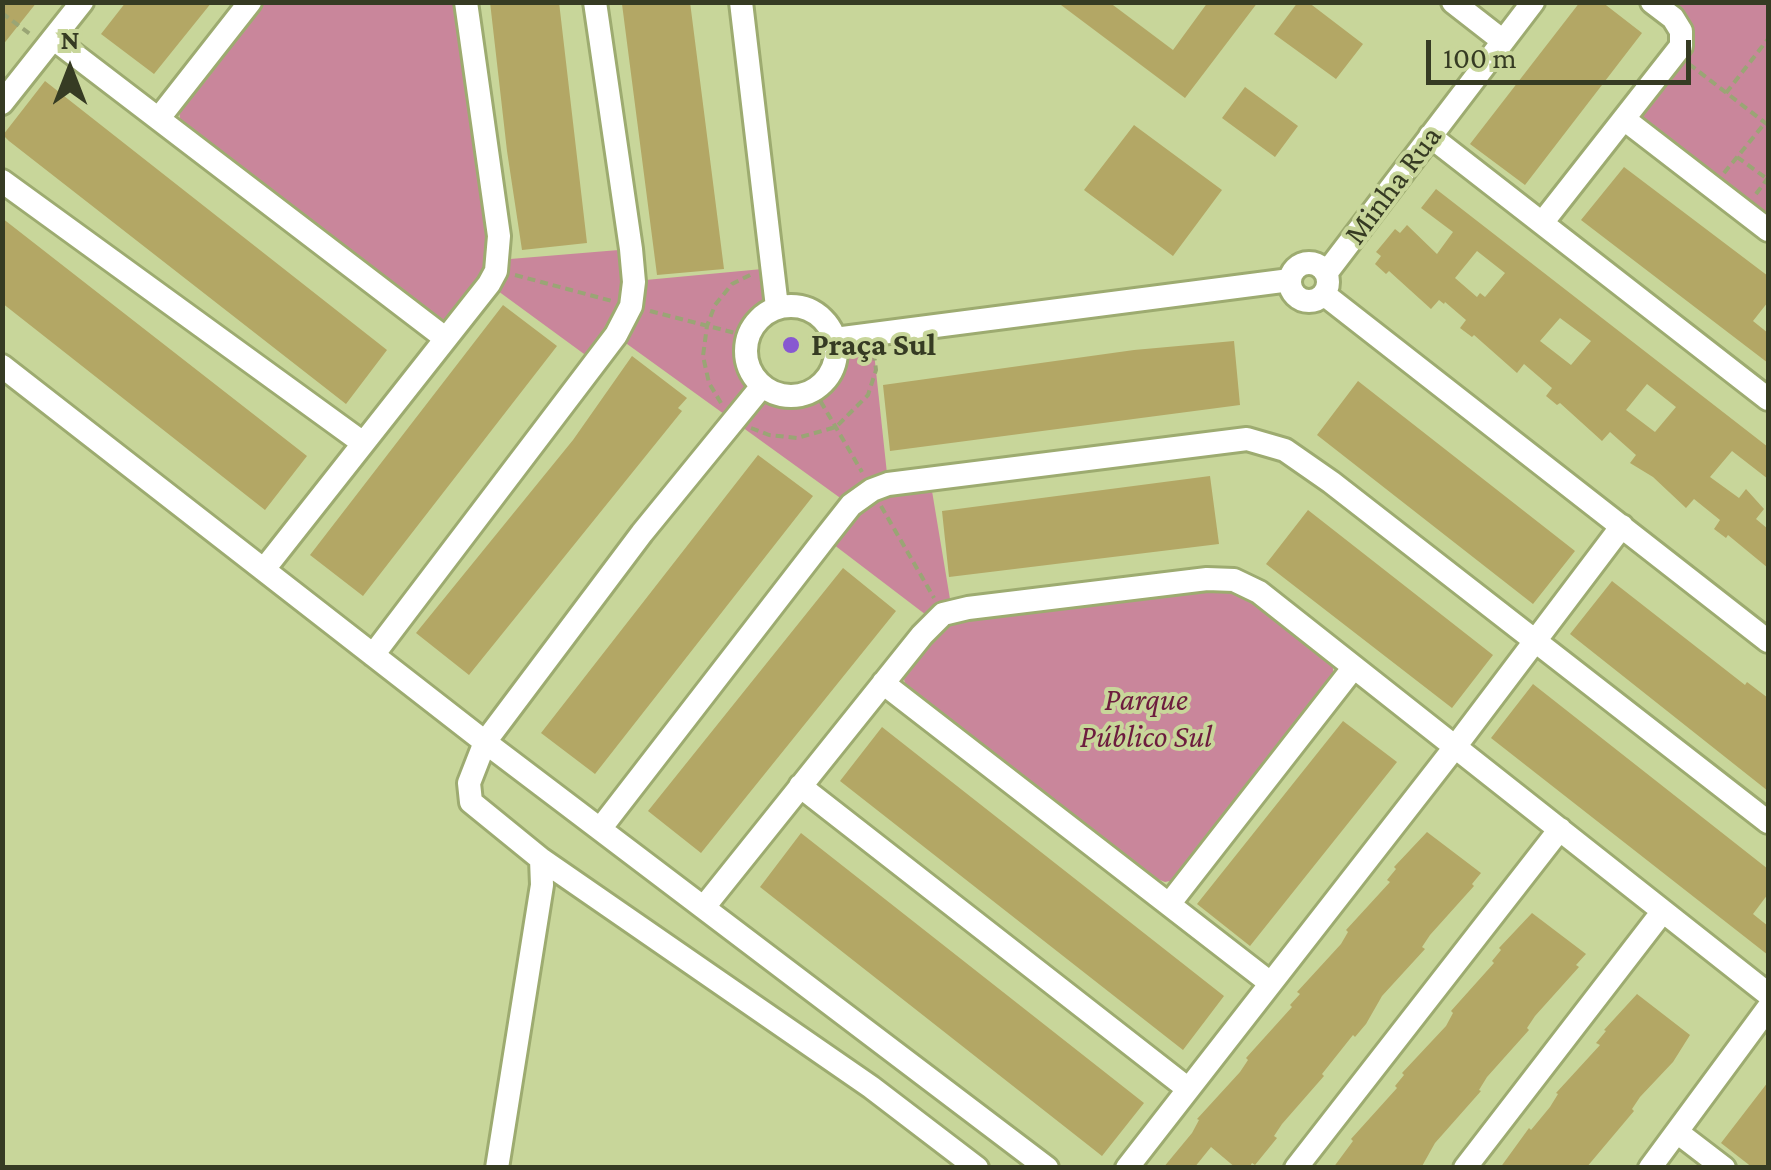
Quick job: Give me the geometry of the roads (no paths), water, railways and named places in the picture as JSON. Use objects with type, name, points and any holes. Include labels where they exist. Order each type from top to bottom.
[{"type":"street","points":[[2,103],[82,2]]},
{"type":"street","points":[[159,118],[250,2]]},
{"type":"street","points":[[265,568],[490,284],[498,260],[498,236],[466,2]]},
{"type":"street","points":[[374,654],[616,335],[631,306],[631,249],[595,2]]},
{"type":"street","points":[[742,2],[777,307]]},
{"type":"street","points":[[1453,2],[1503,41]]},
{"type":"street","name":"Minha Rua","points":[[1326,284],[1430,136],[1533,2]]},
{"type":"street","points":[[1542,223],[1680,46],[1680,31],[1673,18],[1652,2]]},
{"type":"street","points":[[51,43],[159,118],[445,338]]},
{"type":"street","points":[[1624,119],[1768,230]]},
{"type":"street","points":[[1430,136],[1768,399]]},
{"type":"street","points":[[2,181],[363,443]]},
{"type":"street","points":[[1326,284],[1314,302],[1302,300],[1292,292],[1290,280],[1294,269],[1305,263],[1317,264],[1326,284],[1768,641]]},
{"type":"street","points":[[835,339],[1290,280]]},
{"type":"street","points":[[792,305],[818,313],[835,339],[833,368],[814,390],[787,396],[762,386],[747,364],[747,336],[754,324],[777,307],[792,305]]},
{"type":"street","points":[[2,366],[486,742],[1048,1168]]},
{"type":"street","points":[[762,386],[642,533],[486,742],[469,783],[471,802],[542,859],[871,1087],[977,1168]]},
{"type":"street","points":[[600,829],[851,505],[888,484],[1247,439],[1285,450],[1331,482],[1768,822]]},
{"type":"street","points":[[1127,1168],[1622,526]]},
{"type":"street","points":[[704,907],[943,614],[1207,579],[1234,580],[1259,592],[1768,994]]},
{"type":"street","points":[[1170,903],[1354,666]]},
{"type":"street","points":[[883,683],[1269,982]]},
{"type":"street","points":[[800,786],[1187,1088]]},
{"type":"street","points":[[1296,1168],[1560,829]]},
{"type":"street","points":[[497,1168],[542,884],[542,859]]},
{"type":"street","points":[[1465,1168],[1663,911]]},
{"type":"street","points":[[1650,1168],[1768,1008]]},
{"type":"street","points":[[1677,1132],[1724,1168]]},
{"type":"place","name":"Praça Sul","points":[[791,345]]},
{"type":"park label","name":"Parque Público Sul","points":[[1146,718]]}]
